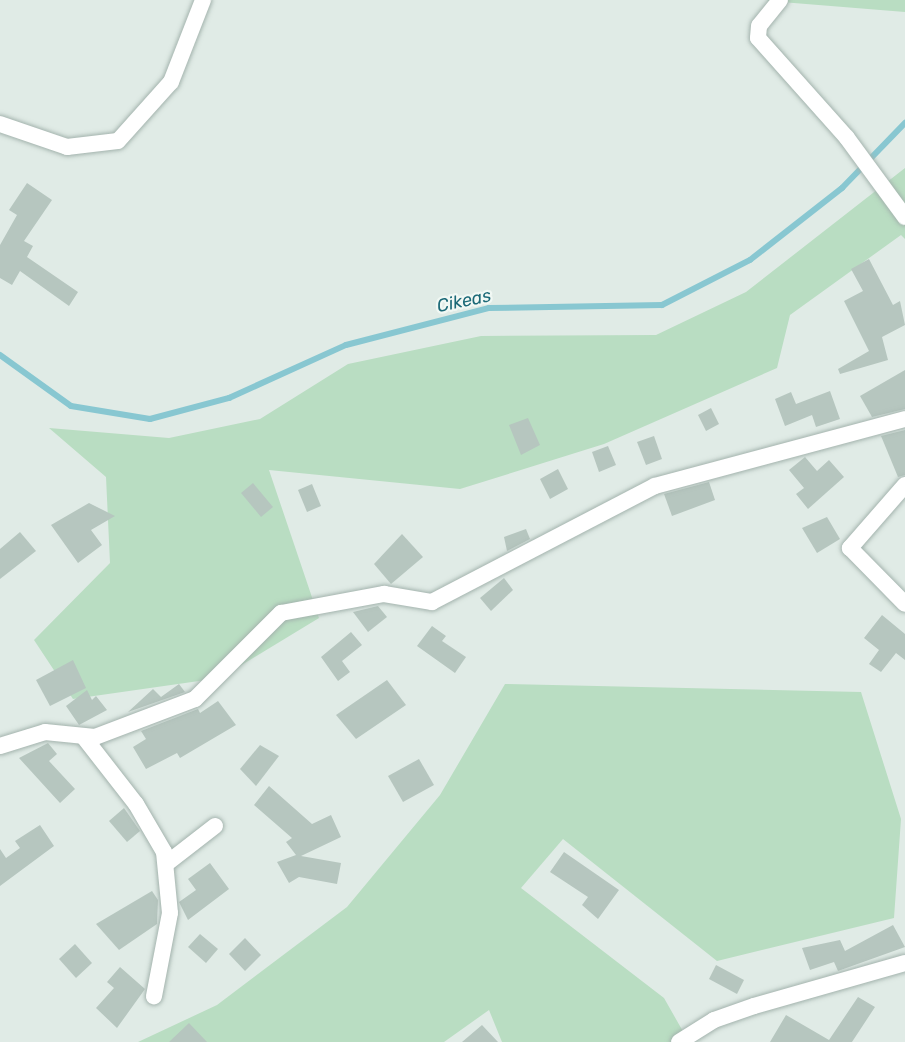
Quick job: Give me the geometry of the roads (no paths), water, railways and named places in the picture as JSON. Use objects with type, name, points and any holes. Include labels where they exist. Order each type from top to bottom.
[{"type":"street","points":[[0,124],[67,147],[118,141],[171,82],[202,0]]},
{"type":"street","points":[[780,0],[759,26],[758,38],[847,138],[905,217]]},
{"type":"street","points":[[0,746],[45,732],[83,736],[121,728],[195,699],[281,613],[384,594],[432,603],[655,486],[905,419]]},
{"type":"street","points":[[905,486],[850,548],[905,604]]},
{"type":"street","points":[[83,736],[156,834],[166,864],[170,913],[154,996]]},
{"type":"street","points":[[166,864],[215,826]]},
{"type":"street","points":[[680,1042],[714,1020],[754,1006],[905,963]]},
{"type":"waterway","name":"Cikeas","points":[[0,355],[71,406],[150,419],[229,398],[346,345],[489,308],[662,305],[750,260],[842,188],[905,123]]}]
